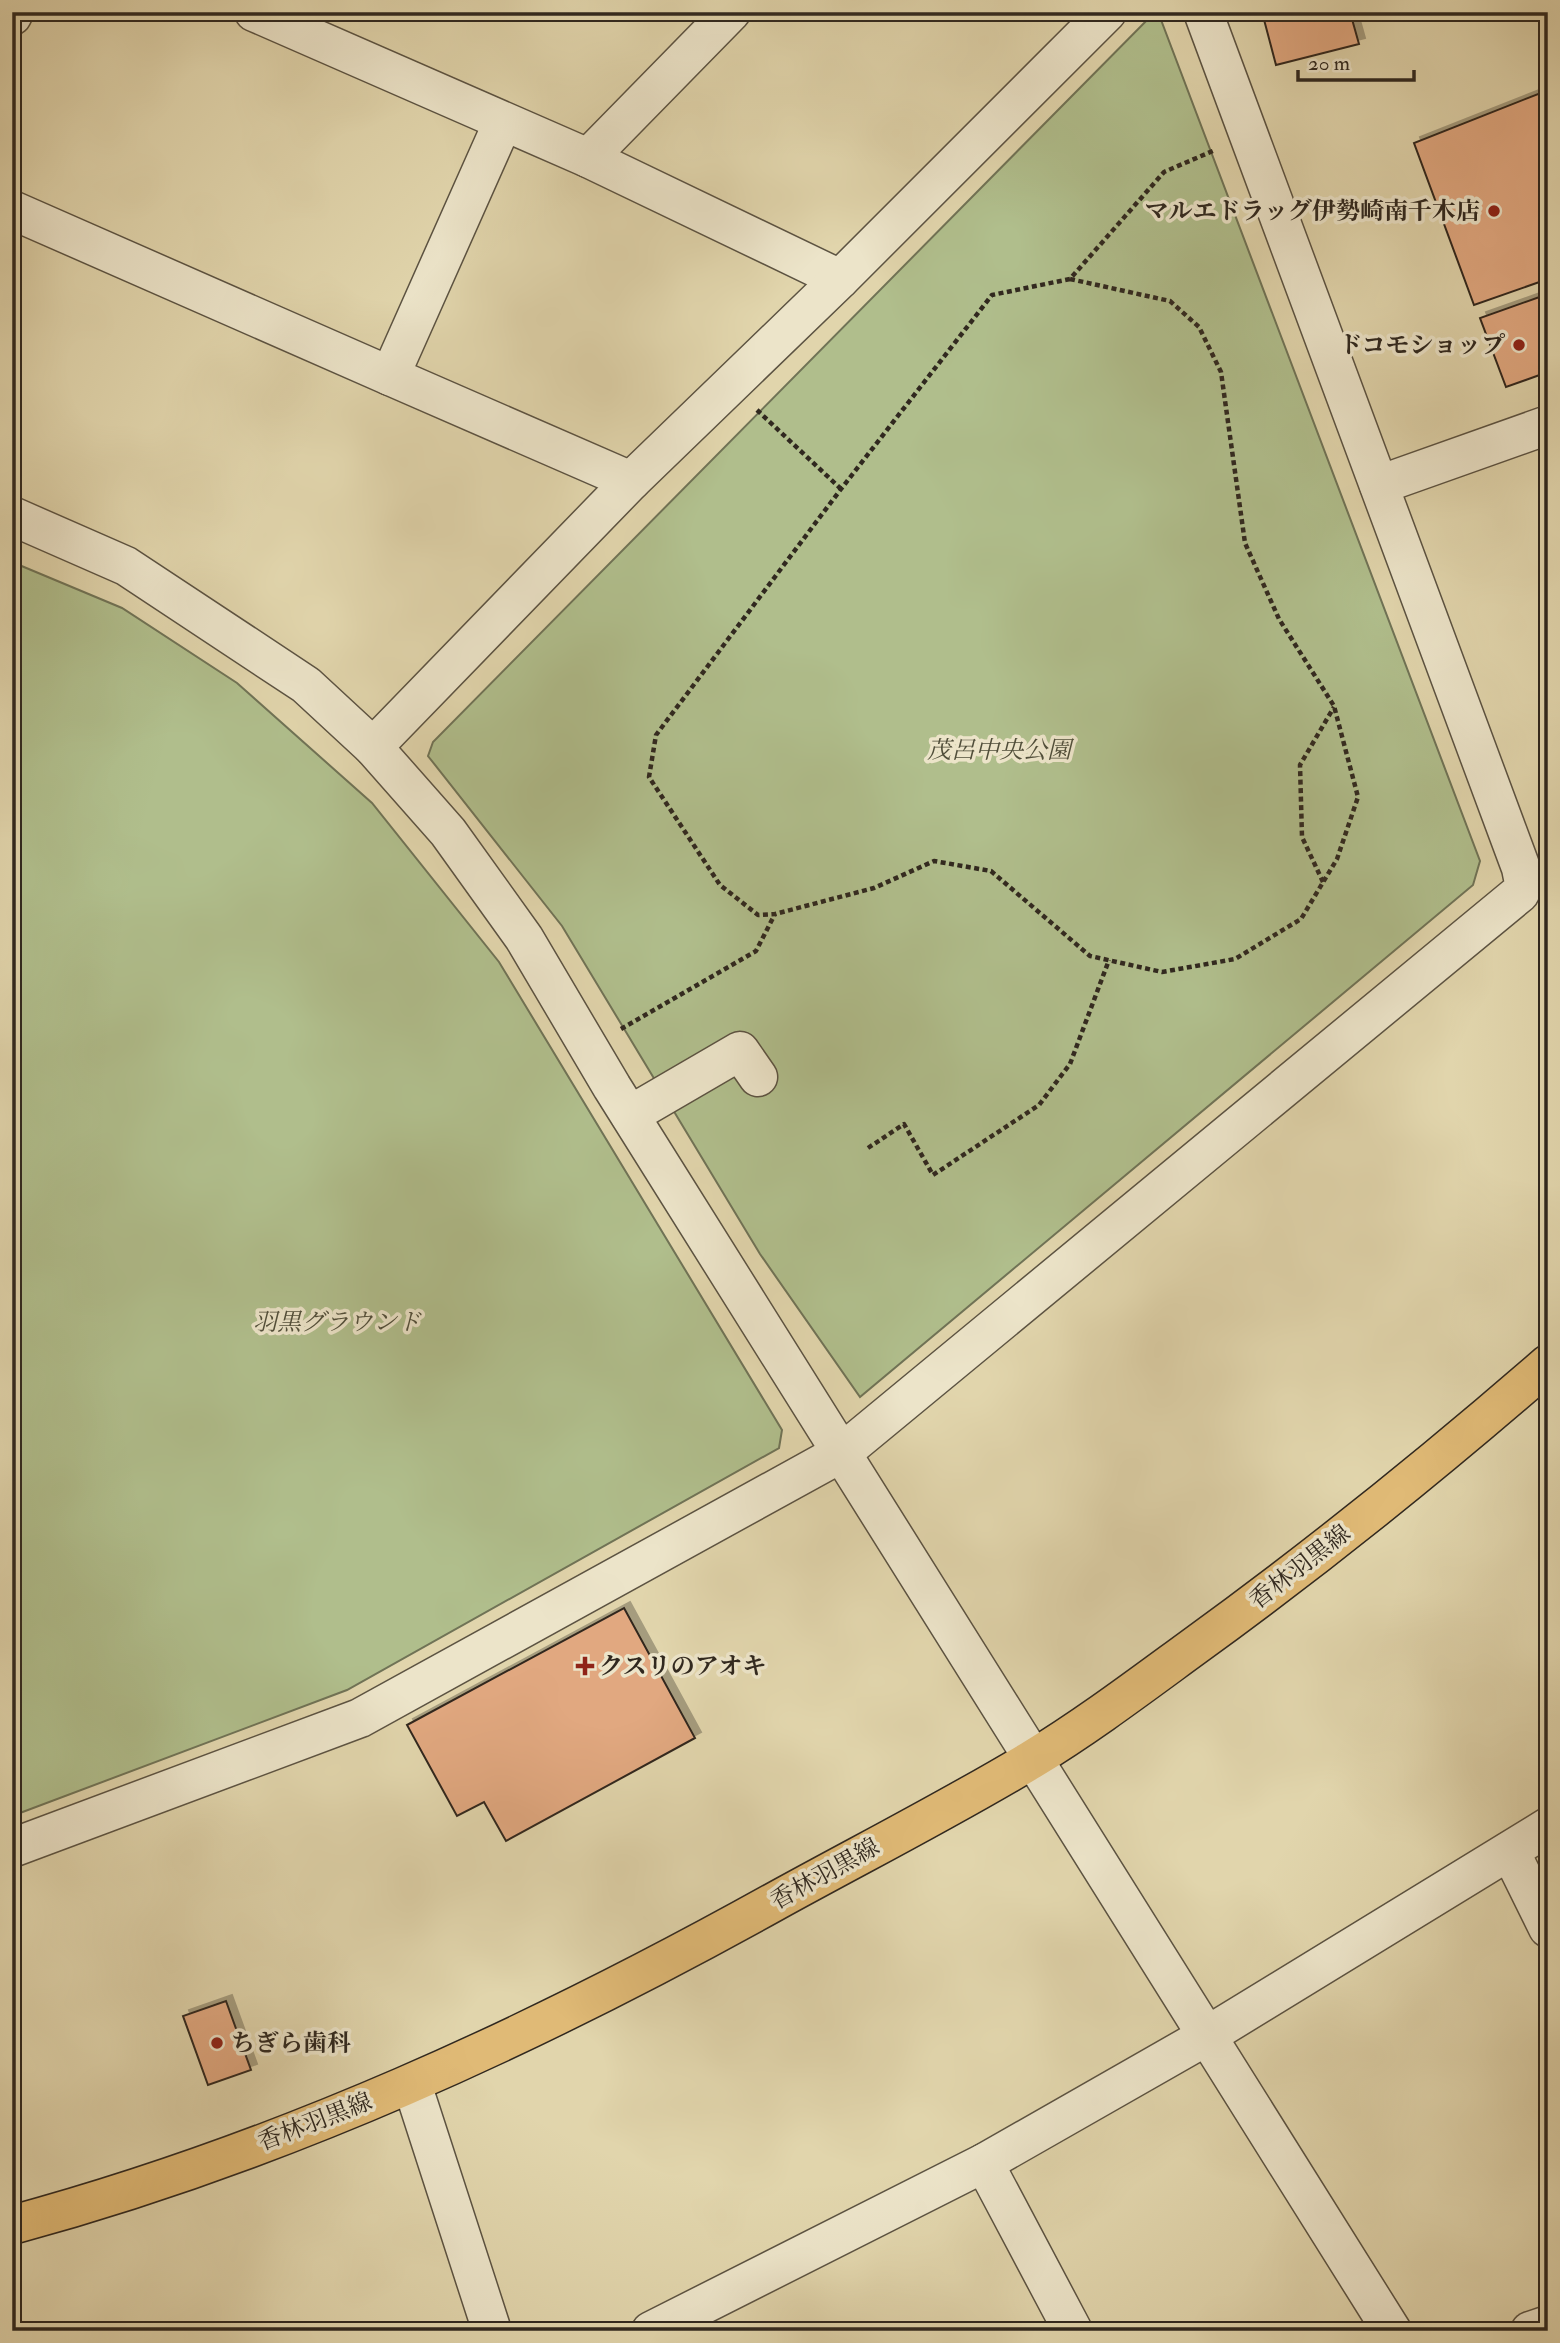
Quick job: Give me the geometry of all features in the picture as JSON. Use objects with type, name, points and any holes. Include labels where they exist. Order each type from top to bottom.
[{"type":"main road","name":"香林羽黒線","points":[[14,2219],[142,2188],[412,2084],[573,2011],[657,1967],[1032,1759],[1166,1667],[1351,1528],[1548,1364]]},
{"type":"street","points":[[254,12],[588,158],[840,279]]},
{"type":"street","points":[[588,158],[731,12]]},
{"type":"street","points":[[373,747],[631,481],[840,279],[1107,12]]},
{"type":"street","points":[[12,1848],[360,1718],[843,1452],[1520,893],[1524,883],[1521,868],[1203,12]]},
{"type":"street","points":[[390,376],[503,122]]},
{"type":"street","points":[[12,210],[631,481]]},
{"type":"street","points":[[1379,485],[1548,425]]},
{"type":"street","points":[[12,516],[126,566],[306,685],[373,747],[448,832],[524,938],[630,1115],[843,1452],[1205,2037],[1392,2331]]},
{"type":"street","points":[[630,1115],[740,1051],[758,1077]]},
{"type":"street","points":[[651,2331],[984,2163],[1205,2037],[1548,1827]]},
{"type":"street","points":[[1510,1851],[1548,1928]]},
{"type":"street","points":[[412,2084],[492,2331]]},
{"type":"street","points":[[984,2163],[1073,2331]]},
{"type":"street","points":[[1530,2331],[1548,2325]]},
{"type":"path","points":[[1070,279],[1164,172],[1225,145]]},
{"type":"path","points":[[1070,279],[1170,302],[1199,327],[1221,372],[1245,543],[1279,619],[1334,706],[1358,797],[1337,859],[1301,919],[1234,959],[1161,972],[1090,956],[992,871],[934,861],[874,888],[775,914],[758,915],[720,885],[649,777],[656,735],[841,489],[992,295],[1070,279]]},
{"type":"path","points":[[751,404],[841,489]]},
{"type":"path","points":[[1323,882],[1302,837],[1300,765],[1334,706]]},
{"type":"path","points":[[617,1031],[756,951],[775,914]]},
{"type":"path","points":[[868,1148],[904,1124],[933,1175],[1039,1105],[1070,1064],[1109,960]]},
{"type":"green space","name":"茂呂中央公園","points":[[1155,12],[1158,12],[1480,861],[1473,885],[860,1397],[760,1254],[562,926],[428,756],[433,742]]},
{"type":"green space","name":"羽黒グラウンド","points":[[12,562],[122,608],[237,683],[372,803],[499,962],[782,1430],[779,1448],[347,1690],[12,1816]]},
{"type":"building","points":[[1262,12],[1321,12],[1323,18],[1350,12],[1359,44],[1276,65]]},
{"type":"building","name":"マルエドラッグ伊勢崎南千木店","points":[[1538,94],[1548,99],[1548,279],[1474,305],[1414,143]]},
{"type":"building","name":"ドコモショップ","points":[[1548,294],[1548,372],[1506,387],[1480,318]]},
{"type":"building","name":"クスリのアオキ","points":[[624,1608],[695,1738],[506,1841],[484,1802],[457,1816],[407,1725]]},
{"type":"building","name":"ちぎら歯科","points":[[226,2001],[251,2070],[208,2085],[183,2016]]},
{"type":"place","name":"マルエドラッグ伊勢崎南千木店","points":[[1494,211]]},
{"type":"place","name":"ドコモショップ","points":[[1519,345]]},
{"type":"place","name":"クスリのアオキ","points":[[585,1666]]},
{"type":"place","name":"ちぎら歯科","points":[[217,2043]]}]
